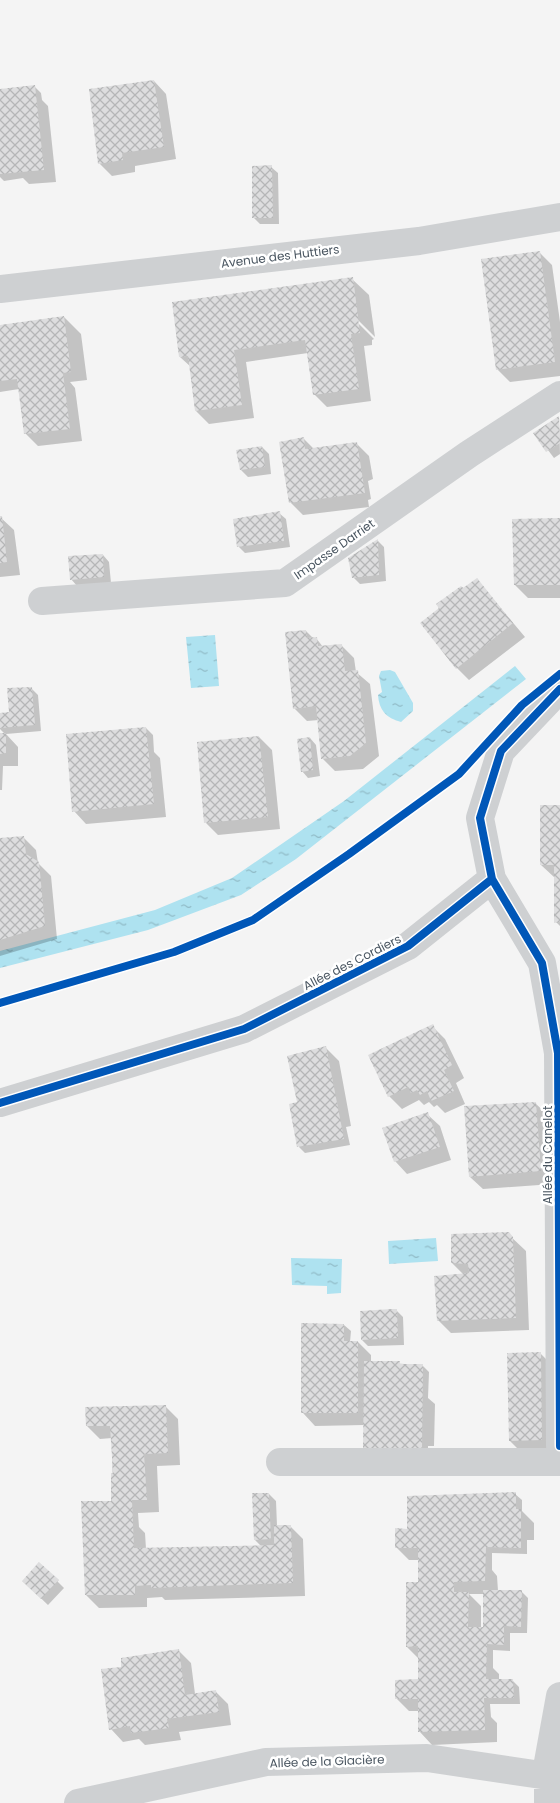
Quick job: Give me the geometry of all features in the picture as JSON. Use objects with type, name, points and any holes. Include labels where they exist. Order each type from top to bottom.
[{"type":"street","name":"Avenue des Huttiers","points":[[0,289],[419,240],[560,217]]},
{"type":"street","name":"Impasse Darriet","points":[[42,601],[285,584],[469,454],[560,395]]},
{"type":"street","points":[[492,878],[480,818],[501,751],[560,690]]},
{"type":"street","name":"Allée des Cordiers","points":[[0,1102],[244,1029],[408,946],[492,878]]},
{"type":"street","name":"Allée du Canelot","points":[[492,878],[542,963],[558,1053],[560,1446]]},
{"type":"street","points":[[280,1462],[560,1462]]},
{"type":"street","points":[[548,1803],[548,1762],[560,1696]]},
{"type":"street","name":"Allée de la Glacière","points":[[78,1803],[266,1762],[427,1758],[548,1776]]},
{"type":"water","points":[[215,635],[219,686],[191,688],[186,637]]},
{"type":"water","points":[[515,666],[526,679],[296,859],[241,895],[148,930],[0,968],[0,951],[155,910],[232,878],[344,801]]},
{"type":"water","points":[[390,670],[395,672],[413,703],[413,711],[401,722],[387,716],[380,705],[378,695],[382,692],[379,676],[381,671]]},
{"type":"water","points":[[436,1238],[438,1261],[389,1264],[388,1241]]},
{"type":"water","points":[[291,1258],[342,1259],[341,1293],[327,1294],[327,1286],[292,1285]]},
{"type":"building","points":[[154,80],[164,147],[122,153],[123,160],[98,164],[89,89]]},
{"type":"building","points":[[35,85],[44,170],[0,174],[0,89]]},
{"type":"building","points":[[272,165],[273,218],[252,218],[252,166]]},
{"type":"building","points":[[540,251],[555,362],[496,370],[481,259]]},
{"type":"building","points":[[353,277],[360,333],[351,334],[359,389],[313,395],[305,340],[234,350],[242,405],[195,411],[188,356],[179,357],[172,302]]},
{"type":"building","points":[[64,316],[71,372],[63,373],[70,429],[24,434],[17,379],[0,381],[0,325]]},
{"type":"building","points":[[559,416],[560,443],[546,452],[533,433]]},
{"type":"building","points":[[304,437],[305,449],[357,442],[365,493],[289,503],[279,442]]},
{"type":"building","points":[[262,446],[265,467],[240,470],[236,450]]},
{"type":"building","points":[[280,511],[284,541],[237,547],[233,519]]},
{"type":"building","points":[[0,516],[2,516],[7,562],[0,563]]},
{"type":"building","points":[[560,518],[560,585],[514,585],[512,519]]},
{"type":"building","points":[[378,539],[379,575],[352,578],[348,558]]},
{"type":"building","points":[[103,554],[104,577],[70,580],[68,556]]},
{"type":"building","points":[[477,578],[513,623],[456,669],[420,623],[439,608],[436,604],[461,586],[463,588]]},
{"type":"building","points":[[306,630],[307,638],[317,637],[318,646],[342,644],[345,671],[358,670],[366,743],[350,756],[321,759],[316,706],[293,709],[285,632]]},
{"type":"building","points":[[32,687],[35,725],[0,728],[0,713],[9,712],[7,688]]},
{"type":"building","points":[[146,727],[154,804],[72,812],[66,734]]},
{"type":"building","points":[[0,733],[6,733],[6,753],[0,754]]},
{"type":"building","points":[[259,736],[268,817],[204,823],[197,742]]},
{"type":"building","points":[[310,737],[313,770],[301,772],[297,739]]},
{"type":"building","points":[[540,805],[560,805],[560,922],[554,923],[554,865],[540,865]]},
{"type":"building","points":[[24,836],[26,854],[39,862],[45,926],[0,940],[0,838]]},
{"type":"building","points":[[433,1024],[452,1065],[444,1070],[454,1091],[431,1101],[427,1091],[420,1095],[417,1090],[411,1093],[408,1087],[388,1097],[368,1055]]},
{"type":"building","points":[[326,1046],[344,1139],[297,1147],[289,1104],[297,1102],[287,1056]]},
{"type":"building","points":[[536,1102],[541,1171],[469,1177],[464,1106]]},
{"type":"building","points":[[428,1112],[440,1147],[394,1162],[382,1128]]},
{"type":"building","points":[[509,1232],[513,1237],[516,1318],[437,1321],[434,1276],[469,1273],[468,1264],[451,1263],[451,1234]]},
{"type":"building","points":[[397,1309],[398,1338],[361,1340],[360,1311]]},
{"type":"building","points":[[301,1323],[344,1324],[344,1341],[358,1341],[358,1413],[301,1413]]},
{"type":"building","points":[[541,1352],[542,1440],[509,1441],[507,1353]]},
{"type":"building","points":[[364,1361],[400,1361],[400,1364],[423,1364],[422,1449],[363,1449]]},
{"type":"building","points":[[166,1405],[168,1453],[144,1454],[147,1500],[132,1500],[134,1548],[274,1545],[274,1525],[291,1525],[293,1583],[151,1588],[151,1585],[135,1586],[135,1595],[85,1595],[81,1501],[111,1501],[111,1473],[113,1473],[110,1426],[86,1426],[85,1407]]},
{"type":"building","points":[[516,1492],[516,1509],[521,1509],[521,1548],[486,1547],[485,1581],[454,1582],[454,1592],[469,1592],[468,1627],[483,1627],[483,1590],[522,1590],[521,1627],[504,1626],[504,1645],[487,1644],[486,1679],[513,1679],[514,1698],[484,1698],[485,1730],[418,1732],[418,1699],[395,1699],[395,1680],[418,1679],[418,1646],[406,1647],[406,1582],[418,1582],[418,1548],[395,1548],[395,1528],[407,1529],[407,1496]]},
{"type":"building","points":[[252,1493],[269,1493],[271,1539],[254,1540]]},
{"type":"building","points":[[39,1562],[59,1580],[41,1599],[22,1581]]},
{"type":"building","points":[[179,1649],[185,1695],[216,1690],[219,1712],[167,1719],[169,1728],[131,1733],[130,1726],[109,1730],[101,1669],[121,1667],[121,1658]]},
{"type":"cycle path","points":[[0,1003],[174,952],[253,920],[349,854],[459,774],[522,705],[560,674]]},
{"type":"cycle path","points":[[0,1103],[244,1029],[408,946],[492,879],[480,818],[501,751],[560,689]]},
{"type":"cycle path","points":[[492,879],[542,963],[558,1053],[560,1446]]}]
